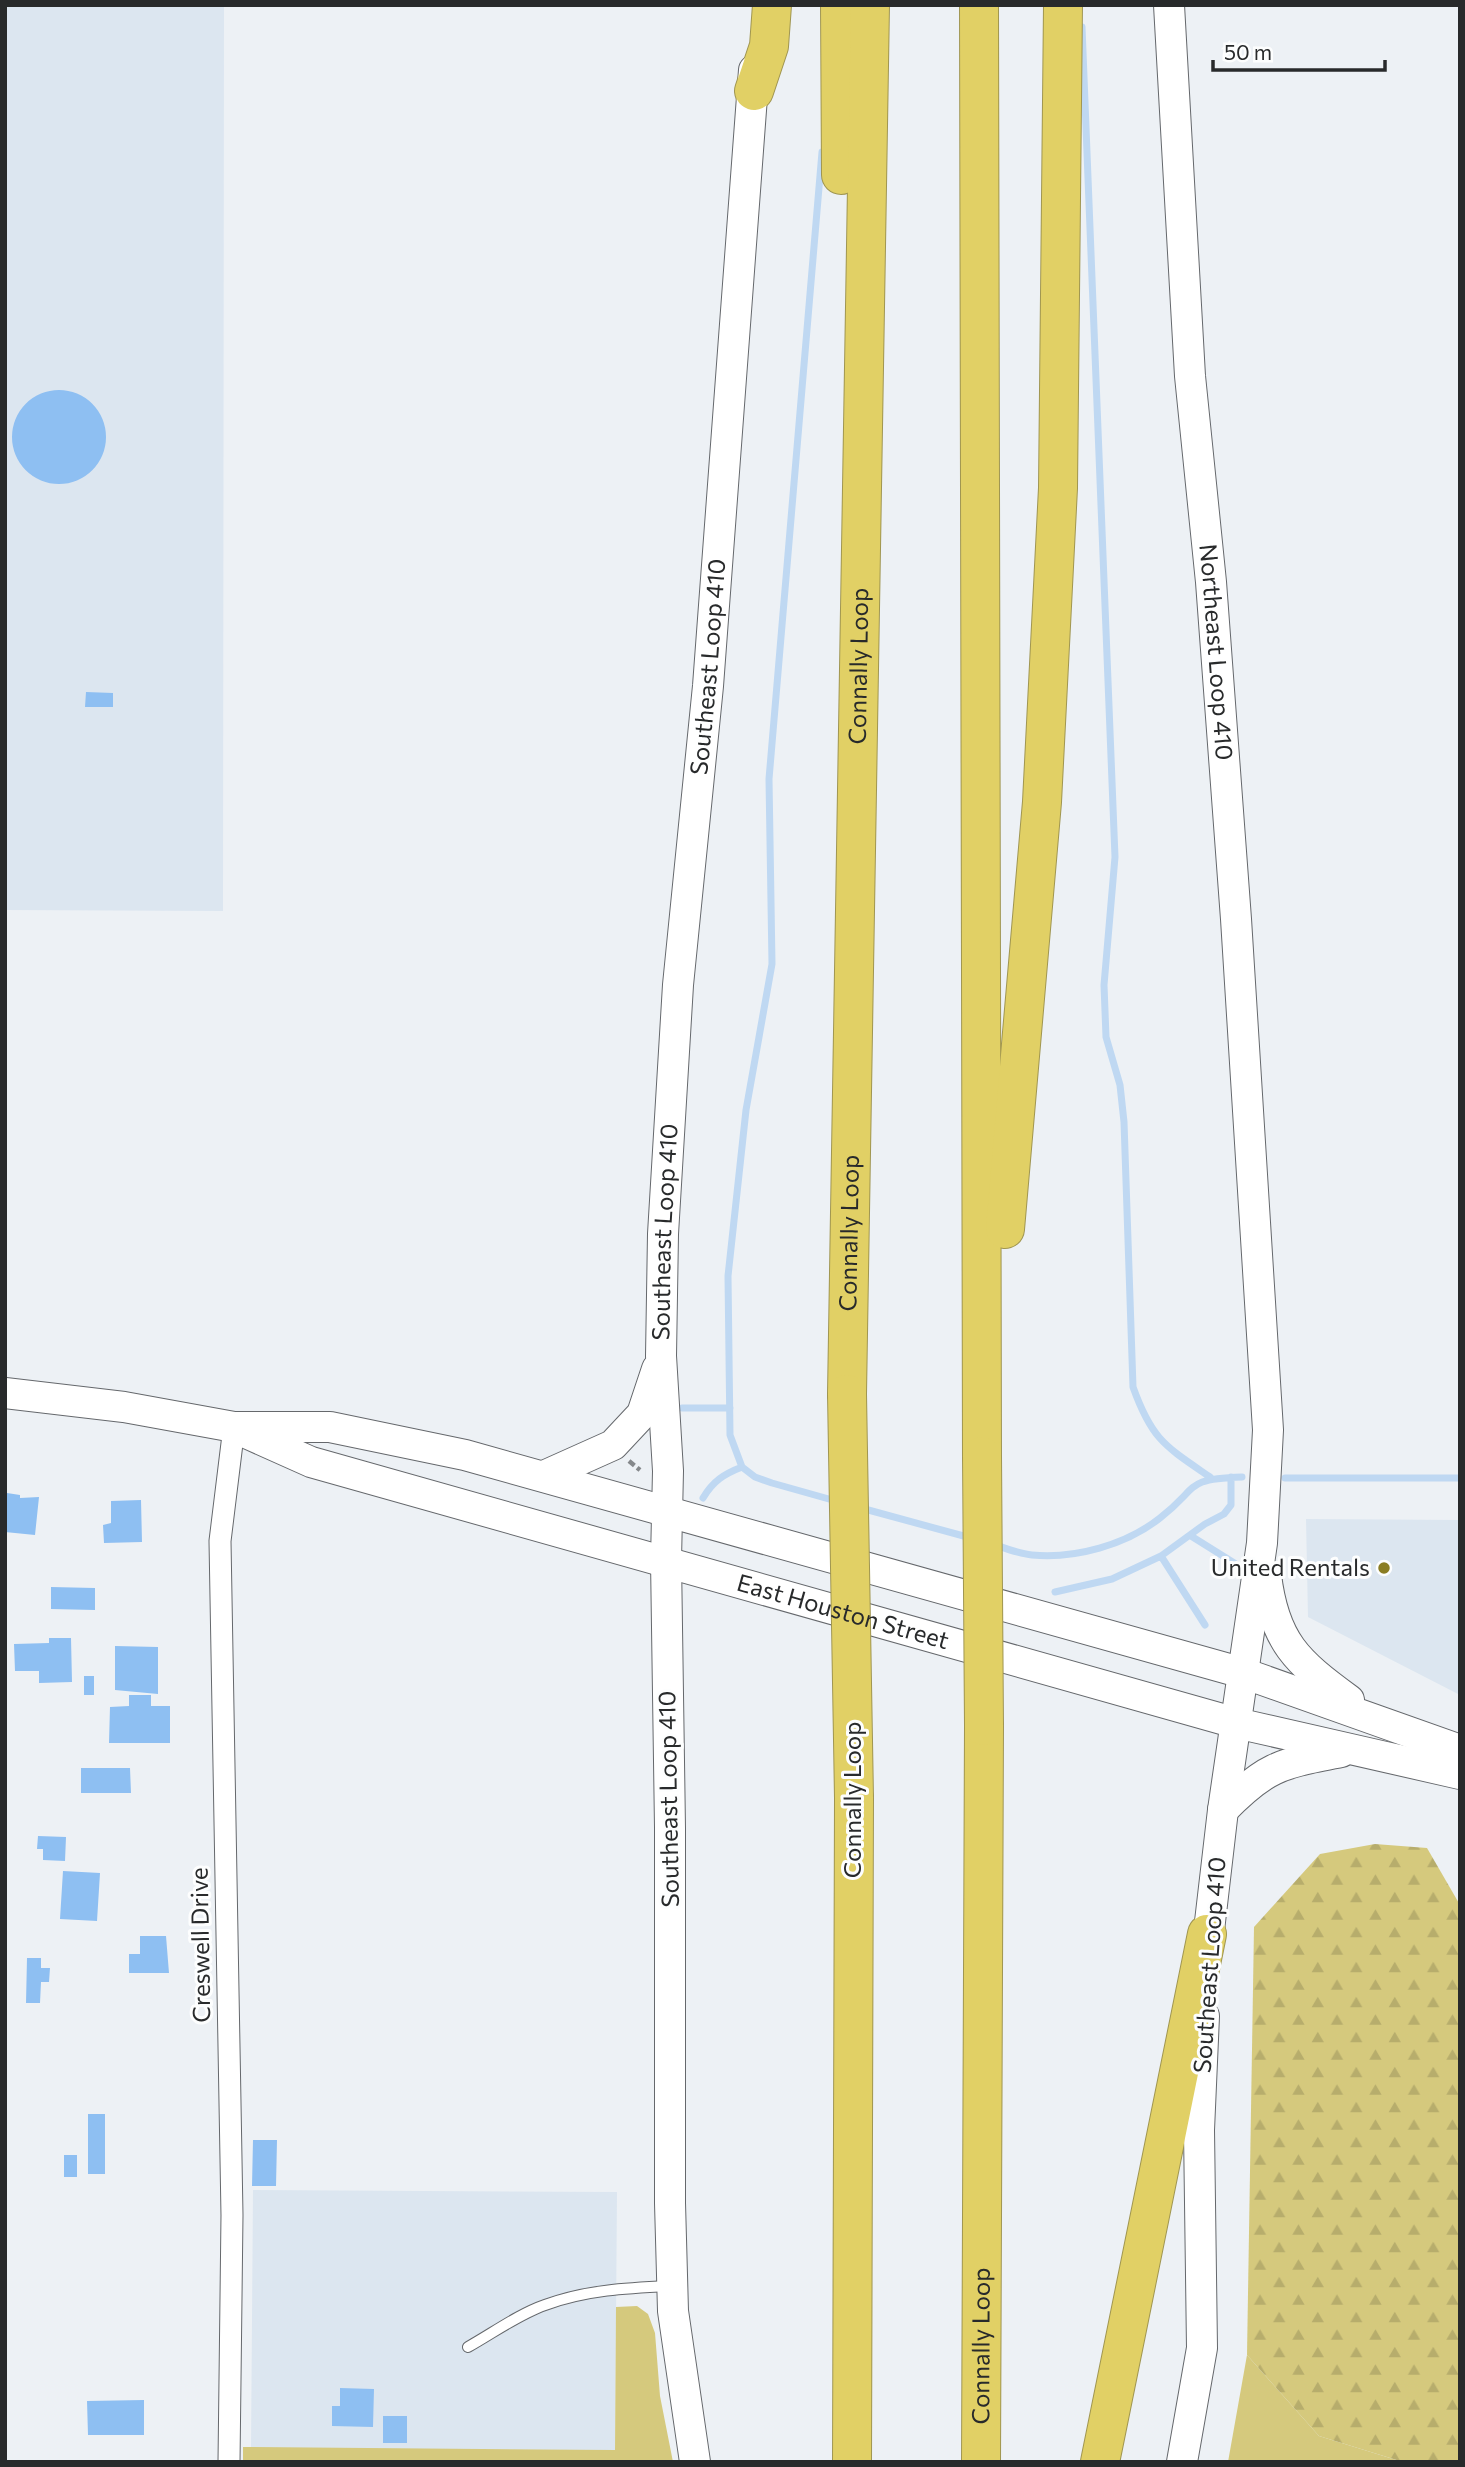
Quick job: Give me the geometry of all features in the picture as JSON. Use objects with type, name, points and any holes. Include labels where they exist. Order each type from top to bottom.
[{"type":"highway","points":[[754,91],[769,46],[772,5]]},
{"type":"highway","points":[[840,5],[843,404],[860,566]]},
{"type":"highway","name":"Connally Loop","points":[[852,2462],[854,1798],[847,1394],[870,5]]},
{"type":"highway","name":"Connally Loop","points":[[979,5],[984,1726],[981,2462]]},
{"type":"highway","points":[[983,1290],[1003,1249],[1042,802],[1058,488],[1063,5]]},
{"type":"highway","points":[[1100,2462],[1207,1934]]},
{"type":"main road","name":"Southeast Loop 410","points":[[695,2462],[680,2377],[672,2286],[666,1560],[668,1511],[661,1356],[663,1234],[678,985],[708,686],[754,91],[754,5]]},
{"type":"main road","name":"Northeast Loop 410","points":[[1169,5],[1190,376],[1212,595],[1261,1301]]},
{"type":"main road","name":"Southeast Loop 410","points":[[1182,2462],[1202,2348],[1199,2130],[1207,1934],[1262,1543],[1268,1430],[1261,1301]]},
{"type":"main road","points":[[546,1475],[613,1445],[642,1414],[661,1356]]},
{"type":"main road","name":"East Houston Street","points":[[5,1393],[124,1407],[234,1427],[330,1427],[546,1475],[1243,1673],[1460,1750]]},
{"type":"main road","name":"East Houston Street","points":[[234,1427],[311,1462],[1236,1723],[1460,1774]]},
{"type":"main road","points":[[1262,1543],[1270,1605],[1285,1641],[1306,1669],[1377,1721]]},
{"type":"main road","points":[[1223,1810],[1248,1784],[1273,1768],[1353,1749]]},
{"type":"street","name":"Creswell Drive","points":[[229,2462],[232,2216],[220,1541],[234,1427]]},
{"type":"lane","points":[[468,2347],[553,2302],[616,2288],[672,2286]]},
{"type":"path","points":[[630,1471],[631,1462]]},
{"type":"shaded area","points":[[5,5],[224,5],[223,911],[5,910]]},
{"type":"shaded area","name":"United Rentals","points":[[1306,1519],[1460,1520],[1460,1695],[1308,1617]]},
{"type":"shaded area","points":[[253,2190],[617,2192],[615,2450],[251,2449]]},
{"type":"green space","points":[[1375,1844],[1427,1848],[1460,1905],[1460,2462],[1403,2462],[1319,2436],[1247,2355],[1254,1927],[1320,1854]]},
{"type":"green space","points":[[637,2306],[648,2314],[655,2333],[660,2396],[673,2462],[243,2462],[243,2447],[615,2450],[616,2307]]},
{"type":"green space","points":[[1247,2355],[1319,2436],[1403,2462],[1228,2462]]},
{"type":"building","points":[[59,390],[77,394],[92,404],[102,419],[106,437],[102,455],[92,470],[77,480],[59,484],[41,480],[26,470],[16,455],[12,437],[16,419],[26,404],[41,394]]},
{"type":"building","points":[[86,692],[113,693],[113,707],[85,707]]},
{"type":"building","points":[[7,1493],[20,1495],[20,1498],[39,1497],[35,1535],[5,1532]]},
{"type":"building","points":[[141,1500],[142,1542],[104,1543],[103,1525],[111,1523],[111,1501]]},
{"type":"building","points":[[51,1587],[95,1588],[95,1610],[51,1609]]},
{"type":"building","points":[[49,1638],[71,1638],[72,1682],[39,1683],[39,1671],[15,1671],[14,1644],[49,1643]]},
{"type":"building","points":[[115,1646],[158,1647],[158,1694],[115,1690]]},
{"type":"building","points":[[84,1676],[94,1676],[94,1695],[84,1695]]},
{"type":"building","points":[[129,1695],[151,1695],[151,1706],[170,1706],[170,1743],[109,1743],[110,1707],[129,1706]]},
{"type":"building","points":[[81,1768],[130,1768],[131,1793],[81,1793]]},
{"type":"building","points":[[38,1836],[66,1837],[65,1861],[43,1860],[43,1849],[37,1849]]},
{"type":"building","points":[[63,1871],[100,1873],[97,1921],[60,1919]]},
{"type":"building","points":[[140,1936],[166,1936],[169,1973],[129,1973],[129,1954],[140,1954]]},
{"type":"building","points":[[27,1958],[41,1958],[41,1968],[50,1968],[49,1982],[41,1982],[40,2003],[26,2003]]},
{"type":"building","points":[[88,2114],[105,2114],[105,2174],[88,2174]]},
{"type":"building","points":[[253,2140],[277,2140],[276,2186],[252,2186]]},
{"type":"building","points":[[64,2155],[77,2155],[77,2177],[64,2177]]},
{"type":"building","points":[[340,2388],[374,2389],[373,2427],[332,2426],[332,2406],[340,2406]]},
{"type":"building","points":[[144,2400],[144,2435],[88,2435],[87,2401]]},
{"type":"building","points":[[383,2416],[407,2416],[407,2443],[383,2443]]},
{"type":"waterway","points":[[1082,27],[1115,857],[1104,985],[1106,1037],[1120,1085],[1124,1122],[1133,1387],[1154,1431],[1171,1449],[1210,1477]]},
{"type":"waterway","points":[[822,152],[769,779],[772,964],[746,1110],[728,1276],[730,1435],[742,1467],[755,1477],[836,1501]]},
{"type":"waterway","points":[[682,1408],[730,1408]]},
{"type":"waterway","points":[[703,1498],[720,1479],[742,1467]]},
{"type":"waterway","points":[[1055,1592],[1112,1579],[1161,1556],[1205,1524],[1224,1514],[1231,1505],[1231,1477]]},
{"type":"waterway","points":[[996,1545],[1023,1554],[1048,1556],[1099,1548],[1147,1528],[1201,1483],[1242,1477]]},
{"type":"waterway","points":[[1285,1478],[1460,1478]]},
{"type":"waterway","points":[[861,1508],[971,1538]]},
{"type":"waterway","points":[[1191,1536],[1239,1566]]},
{"type":"waterway","points":[[1161,1556],[1205,1625]]},
{"type":"place","name":"United Rentals","points":[[1384,1568]]}]
